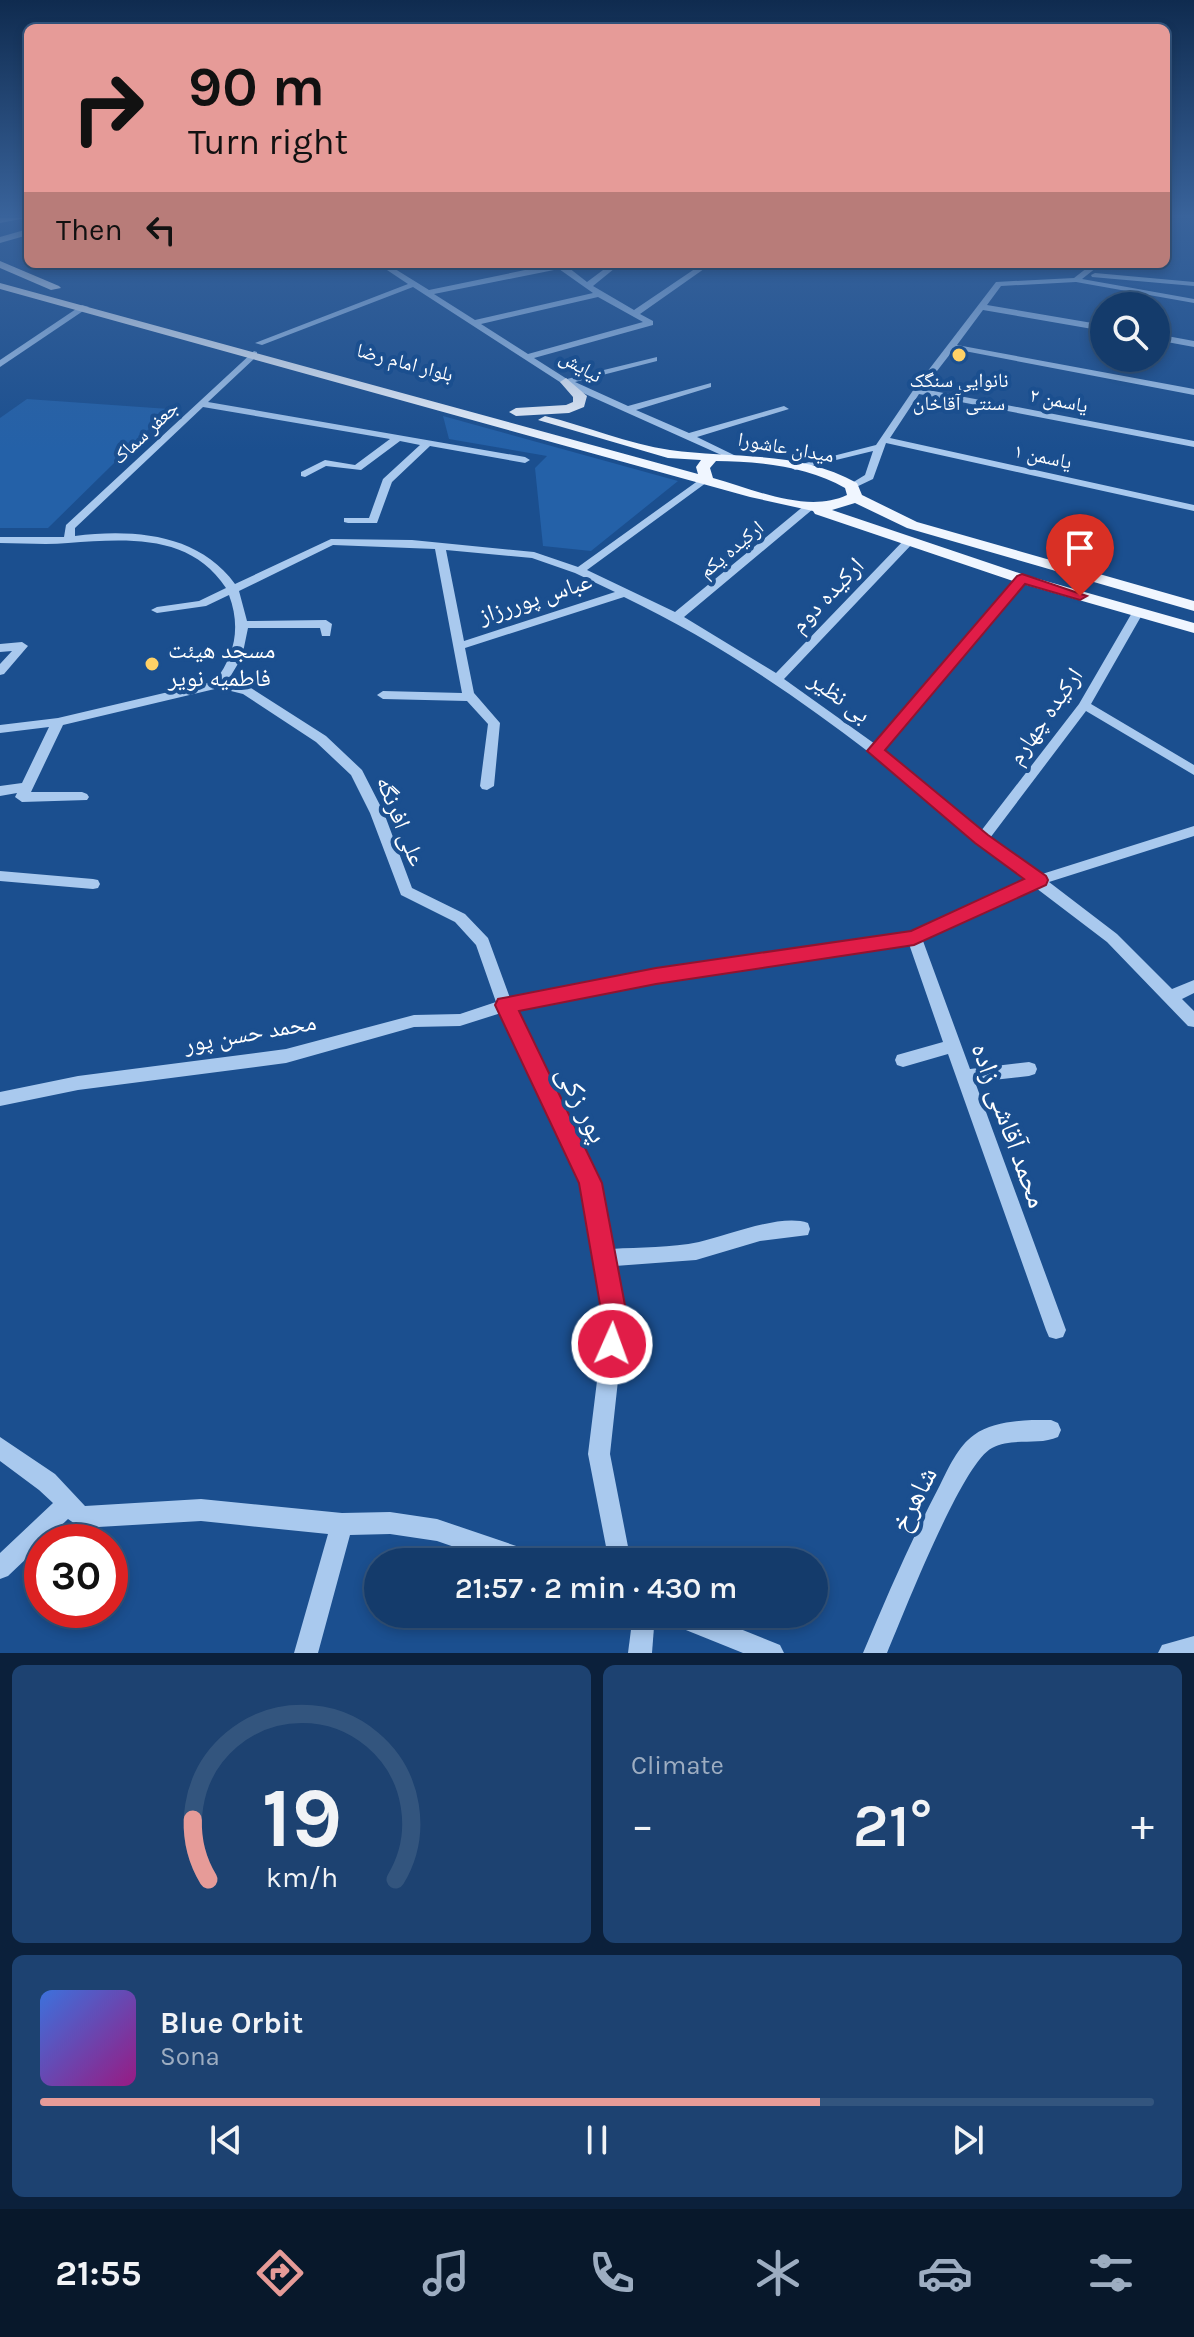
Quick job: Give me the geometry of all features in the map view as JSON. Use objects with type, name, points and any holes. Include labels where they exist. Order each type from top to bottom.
[{"type":"main road","name":"بلوار امام رضا","points":[[37,295],[516,412],[668,454],[712,457]]},
{"type":"main road","name":"بلوار امام رضا","points":[[78,295],[706,478]]},
{"type":"main road","points":[[516,412],[569,409],[579,404],[580,396],[566,382]]},
{"type":"main road","name":"میدان عاشورا","points":[[731,456],[825,472],[853,492],[841,506],[809,507],[706,478],[703,467],[712,457],[731,456]]},
{"type":"main road","points":[[853,492],[912,525],[1194,606]]},
{"type":"main road","points":[[809,507],[1022,579],[1194,628]]},
{"type":"street","points":[[256,348],[387,295]]},
{"type":"street","name":"نیایش","points":[[432,295],[478,322],[566,382],[731,456]]},
{"type":"street","points":[[478,322],[594,295]]},
{"type":"street","points":[[530,356],[650,323],[601,295]]},
{"type":"street","points":[[634,314],[662,295]]},
{"type":"street","points":[[853,492],[873,471],[881,444],[917,391],[991,295]]},
{"type":"street","points":[[1161,295],[1194,301]]},
{"type":"street","points":[[0,364],[85,307]]},
{"type":"street","points":[[982,307],[1090,326]]},
{"type":"street","points":[[1170,340],[1194,344]]},
{"type":"street","points":[[951,346],[1194,392]]},
{"type":"street","name":"جعفر سماک","points":[[69,540],[70,527],[202,404],[256,348]]},
{"type":"street","points":[[566,382],[654,359]]},
{"type":"street","points":[[626,410],[708,385]]},
{"type":"street","name":"یاسمن ۲","points":[[917,391],[1194,444]]},
{"type":"street","points":[[202,404],[525,460]]},
{"type":"street","points":[[687,437],[784,409]]},
{"type":"street","points":[[305,474],[325,463],[357,468],[398,438]]},
{"type":"street","points":[[348,520],[373,521],[387,481],[428,443]]},
{"type":"street","points":[[795,467],[881,444]]},
{"type":"street","name":"یاسمن ۱","points":[[881,444],[1194,508]]},
{"type":"street","points":[[579,571],[706,478]]},
{"type":"street","name":"ارکیده یکم","points":[[676,617],[809,507]]},
{"type":"street","points":[[0,540],[115,536],[166,542],[209,558],[234,590],[241,625],[237,663],[219,684],[58,722],[0,729]]},
{"type":"street","name":"ارکیده دوم","points":[[777,679],[909,541]]},
{"type":"street","name":"بی نظیر","points":[[157,610],[202,604],[331,542],[440,545],[534,555],[579,571],[676,617],[777,679],[876,751],[982,839],[1112,938],[1194,1021]]},
{"type":"street","points":[[440,545],[471,697],[494,723],[487,786]]},
{"type":"street","points":[[876,751],[1022,579]]},
{"type":"street","name":"عباس پوررزاز","points":[[460,646],[624,593]]},
{"type":"street","name":"ارکیده چهارم","points":[[982,839],[1084,705],[1137,613]]},
{"type":"street","points":[[241,625],[326,624],[326,633]]},
{"type":"street","points":[[0,648],[22,646],[0,671]]},
{"type":"street","name":"علی افرنگه","points":[[219,684],[247,691],[321,739],[357,773],[377,813],[406,891],[460,918],[483,942],[505,1005]]},
{"type":"street","points":[[383,695],[471,697]]},
{"type":"street","points":[[1084,705],[1194,771]]},
{"type":"street","points":[[58,722],[22,797],[82,797]]},
{"type":"street","points":[[0,791],[27,787]]},
{"type":"street","name":"محمد حسن پور","points":[[0,1099],[93,1081],[286,1056],[414,1021],[460,1020],[505,1005],[656,976],[914,938],[1039,880],[1194,831]]},
{"type":"street","points":[[0,876],[93,884]]},
{"type":"street","name":"محمد آقاشی زاده","points":[[914,938],[1056,1330]]},
{"type":"street","points":[[1170,997],[1194,986]]},
{"type":"street","name":"پور زکی","points":[[505,1005],[590,1183],[606,1258],[615,1316],[599,1454],[617,1548]]},
{"type":"street","points":[[903,1060],[954,1045]]},
{"type":"street","points":[[965,1076],[1029,1069]]},
{"type":"street","points":[[606,1258],[696,1251],[760,1233],[801,1229]]},
{"type":"street","name":"شاهرخ","points":[[875,1653],[940,1507],[976,1445],[1001,1433],[1051,1430]]},
{"type":"street","points":[[0,1448],[47,1482],[81,1517],[201,1510],[342,1524],[390,1523],[437,1530],[490,1548]]},
{"type":"street","points":[[0,1568],[69,1503]]},
{"type":"street","points":[[306,1653],[342,1524]]},
{"type":"street","points":[[640,1653],[643,1628]]},
{"type":"street","points":[[709,1628],[772,1653]]},
{"type":"street","points":[[1170,1653],[1194,1648]]},
{"type":"shaded area","points":[[27,399],[169,409],[48,528],[0,528],[0,418]]},
{"type":"shaded area","points":[[443,416],[678,481],[591,551],[543,546],[535,468],[547,456],[449,439]]},
{"type":"place","name":"نانوایی سنگک سنتی آقاخان","points":[[959,355]]},
{"type":"place","name":"مسجد هیئت فاطمیه نویر","points":[[152,664]]},
{"type":"route","points":[[612,1344],[615,1316],[590,1183],[505,1005],[656,976],[914,938],[1039,880],[982,839],[876,751],[1022,579],[1080,596]]}]
